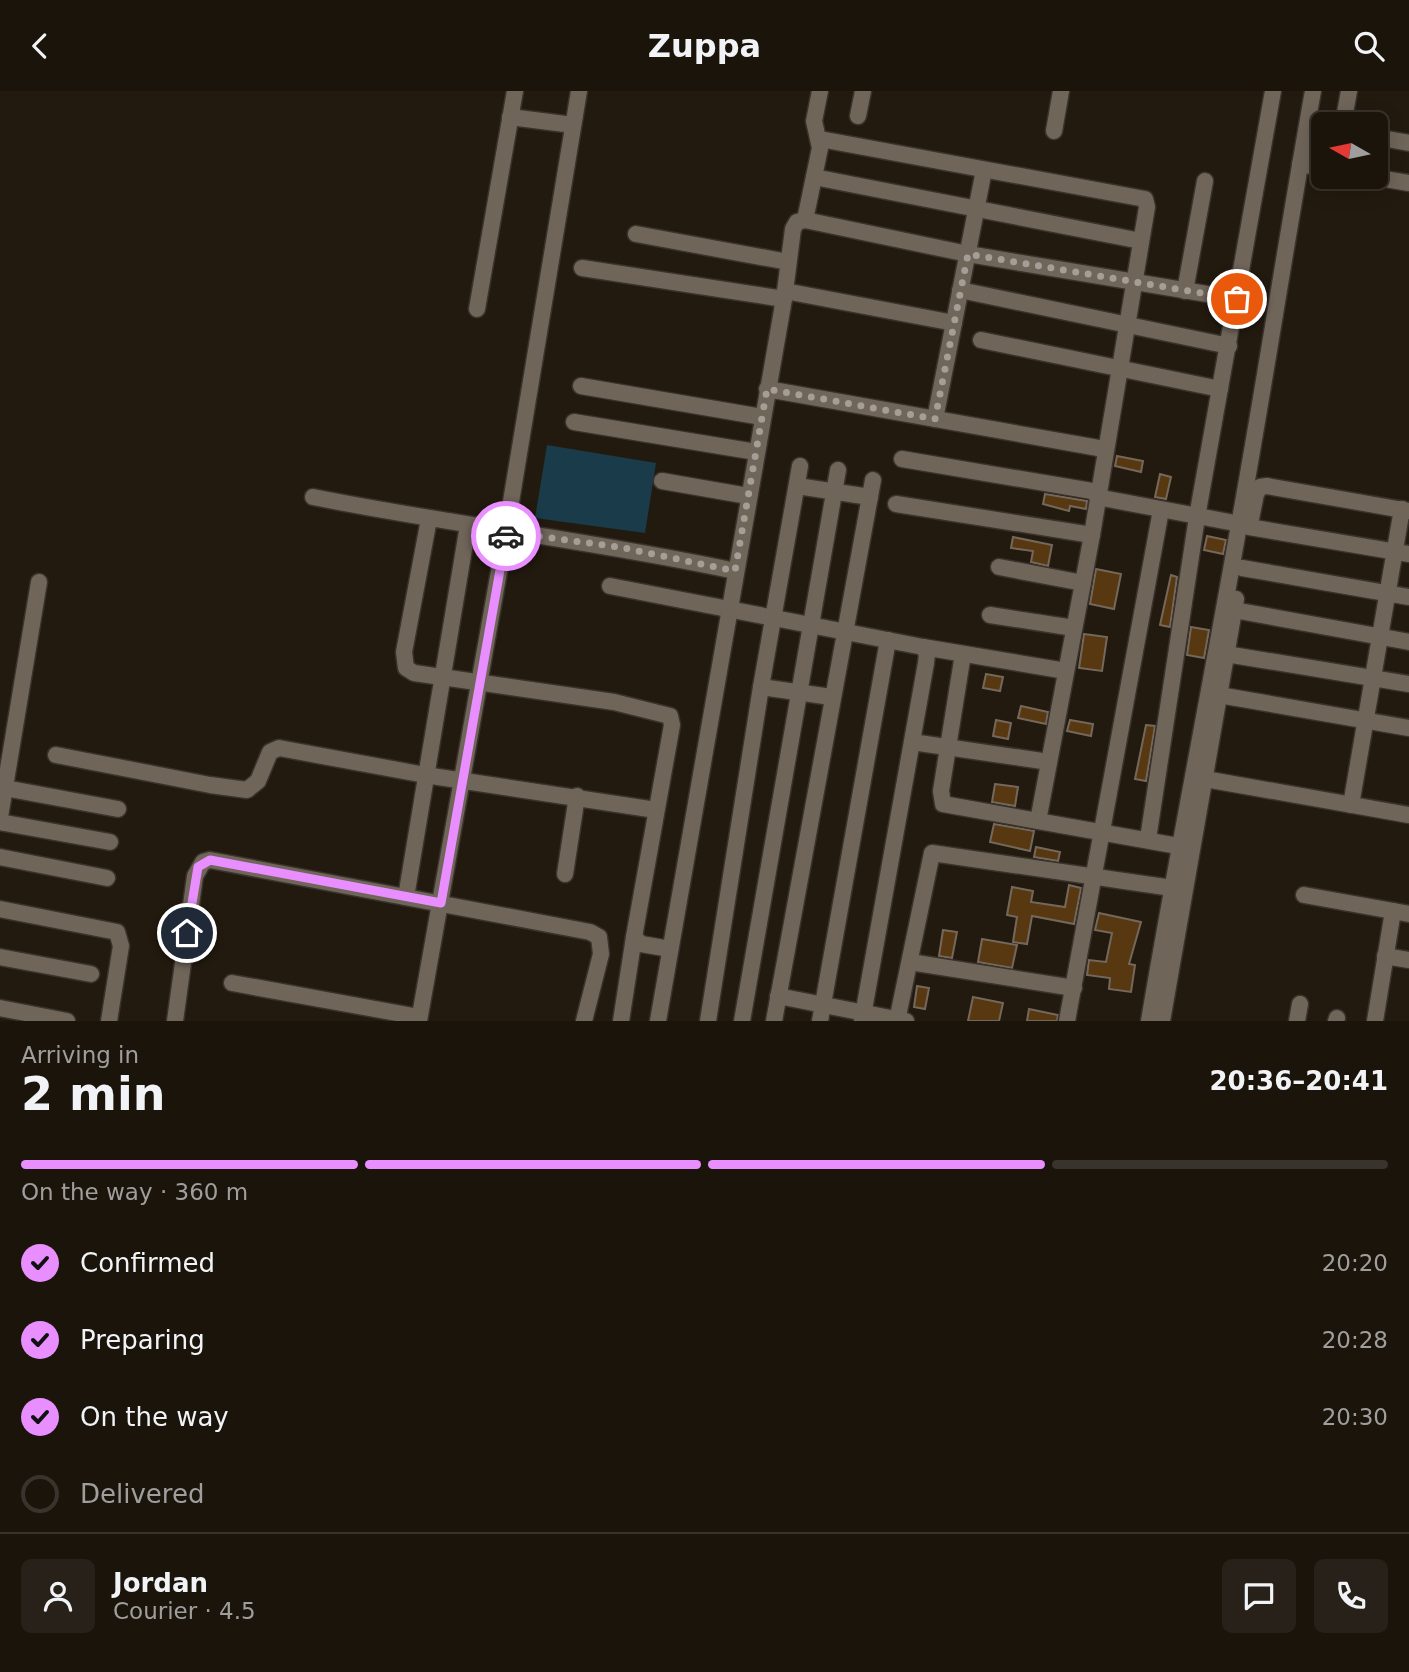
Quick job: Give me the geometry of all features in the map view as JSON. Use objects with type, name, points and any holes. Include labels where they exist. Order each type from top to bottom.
[{"type":"street","points":[[477,309],[515,91]]},
{"type":"street","points":[[232,983],[419,1019],[506,532],[579,91]]},
{"type":"street","points":[[805,220],[820,139],[814,121],[818,91]]},
{"type":"street","points":[[858,116],[863,91]]},
{"type":"street","points":[[1055,131],[1062,91]]},
{"type":"street","points":[[1148,839],[1197,517],[1273,91]]},
{"type":"street","points":[[1149,1021],[1178,846],[1244,525],[1313,91]]},
{"type":"street","points":[[1345,112],[1349,91]]},
{"type":"street","points":[[510,117],[573,125]]},
{"type":"street","points":[[820,139],[1145,199],[1147,207],[1104,449],[1092,535],[1038,821]]},
{"type":"street","points":[[1388,139],[1409,143]]},
{"type":"street","points":[[1300,164],[1311,166]]},
{"type":"street","points":[[935,419],[984,170]]},
{"type":"street","points":[[814,177],[1141,241]]},
{"type":"street","points":[[1388,180],[1409,183]]},
{"type":"street","points":[[1185,291],[1205,181]]},
{"type":"street","points":[[658,1021],[784,295],[793,229],[797,222],[805,220],[968,254],[1237,299]]},
{"type":"street","points":[[636,234],[788,262]]},
{"type":"street","points":[[582,268],[784,295],[954,323]]},
{"type":"street","points":[[960,289],[1229,346]]},
{"type":"street","points":[[982,340],[1220,389]]},
{"type":"street","points":[[581,386],[762,417]]},
{"type":"street","points":[[767,389],[1104,449]]},
{"type":"street","points":[[574,422],[756,452]]},
{"type":"street","points":[[902,459],[1098,495],[1197,517],[1402,552]]},
{"type":"street","points":[[708,1021],[761,687],[800,466]]},
{"type":"street","points":[[742,1021],[797,692],[838,470]]},
{"type":"street","points":[[774,1021],[831,697],[873,480]]},
{"type":"street","points":[[662,481],[748,496]]},
{"type":"street","points":[[797,485],[870,496]]},
{"type":"street","points":[[1162,1021],[1242,568],[1244,525],[1260,487],[1405,510],[1402,552],[1387,594],[1351,805]]},
{"type":"street","points":[[313,497],[506,532],[631,549],[735,571]]},
{"type":"street","points":[[895,504],[1092,535]]},
{"type":"street","points":[[1067,1021],[1161,510]]},
{"type":"street","points":[[429,519],[403,661],[406,668],[414,673],[614,702],[670,716],[672,725],[621,1021]]},
{"type":"street","points":[[406,897],[468,525]]},
{"type":"street","points":[[999,567],[1083,583]]},
{"type":"street","points":[[1242,568],[1409,597]]},
{"type":"street","points":[[39,582],[2,788],[0,820],[110,842]]},
{"type":"street","points":[[610,586],[923,647],[1066,671]]},
{"type":"street","points":[[1234,610],[1409,642]]},
{"type":"street","points":[[990,615],[1074,628]]},
{"type":"street","points":[[821,1013],[888,640]]},
{"type":"street","points":[[863,1017],[926,663],[927,654],[923,647]]},
{"type":"street","points":[[964,654],[940,791],[943,804],[1178,846]]},
{"type":"street","points":[[1226,654],[1409,684]]},
{"type":"street","points":[[761,687],[831,697]]},
{"type":"street","points":[[1219,695],[1409,728]]},
{"type":"street","points":[[912,742],[1049,762]]},
{"type":"street","points":[[56,755],[241,790],[253,787],[267,756],[279,748],[425,775],[656,810]]},
{"type":"street","points":[[1205,779],[1409,815]]},
{"type":"street","points":[[2,788],[118,810]]},
{"type":"street","points":[[565,874],[577,796]]},
{"type":"street","points":[[778,996],[821,1013],[900,1021],[932,853],[1172,888]]},
{"type":"street","points":[[0,857],[107,878]]},
{"type":"street","points":[[175,1021],[195,876],[203,862],[210,860],[590,932],[599,937],[601,954],[584,1021]]},
{"type":"street","points":[[1304,895],[1401,912],[1385,956],[1375,1021]]},
{"type":"street","points":[[0,909],[117,932],[121,946],[109,1021]]},
{"type":"street","points":[[634,937],[641,943],[670,949]]},
{"type":"street","points":[[1385,956],[1409,960]]},
{"type":"street","points":[[0,957],[91,974]]},
{"type":"street","points":[[910,962],[1074,988]]},
{"type":"street","points":[[1297,1021],[1300,1004]]},
{"type":"street","points":[[0,1008],[67,1021]]},
{"type":"water","points":[[547,445],[656,463],[645,533],[535,518]]},
{"type":"building","points":[[1117,456],[1143,461],[1141,472],[1115,466]]},
{"type":"building","points":[[1160,474],[1171,477],[1166,499],[1155,497]]},
{"type":"building","points":[[1045,494],[1087,501],[1086,509],[1070,506],[1069,511],[1043,504]]},
{"type":"building","points":[[1207,536],[1226,540],[1223,554],[1204,550]]},
{"type":"building","points":[[1013,537],[1052,545],[1048,566],[1031,562],[1033,551],[1011,548]]},
{"type":"building","points":[[1096,569],[1121,574],[1114,609],[1090,604]]},
{"type":"building","points":[[1171,575],[1177,577],[1170,627],[1160,625]]},
{"type":"building","points":[[1191,627],[1209,630],[1204,658],[1187,655]]},
{"type":"building","points":[[1084,634],[1107,637],[1102,671],[1079,668]]},
{"type":"building","points":[[986,674],[1003,677],[1000,691],[983,688]]},
{"type":"building","points":[[1021,706],[1048,712],[1046,724],[1018,718]]},
{"type":"building","points":[[996,720],[1011,723],[1008,739],[993,736]]},
{"type":"building","points":[[1070,720],[1093,724],[1091,736],[1067,731]]},
{"type":"building","points":[[1146,725],[1155,726],[1146,781],[1135,779]]},
{"type":"building","points":[[995,784],[1018,787],[1015,806],[992,802]]},
{"type":"building","points":[[994,824],[1034,831],[1030,851],[990,842]]},
{"type":"building","points":[[1036,847],[1060,852],[1058,861],[1034,857]]},
{"type":"building","points":[[1069,885],[1081,888],[1074,924],[1032,916],[1027,944],[1013,942],[1017,917],[1007,915],[1012,887],[1033,891],[1031,902],[1065,907]]},
{"type":"building","points":[[1099,913],[1141,922],[1129,964],[1135,965],[1131,992],[1109,989],[1110,978],[1087,975],[1089,960],[1106,962],[1112,933],[1095,930]]},
{"type":"building","points":[[943,930],[957,932],[952,958],[939,956]]},
{"type":"building","points":[[982,939],[1017,945],[1012,968],[978,962]]},
{"type":"building","points":[[917,986],[929,988],[925,1009],[914,1007]]},
{"type":"building","points":[[973,997],[1003,1003],[999,1021],[968,1021]]},
{"type":"building","points":[[1029,1009],[1058,1015],[1057,1021],[1027,1021]]},
{"type":"way so far","points":[[506,536],[506,532],[619,547],[735,571],[767,389],[935,419],[968,254],[1237,299]]},
{"type":"route","points":[[187,933],[195,876],[198,867],[210,860],[441,903],[506,536]]}]
